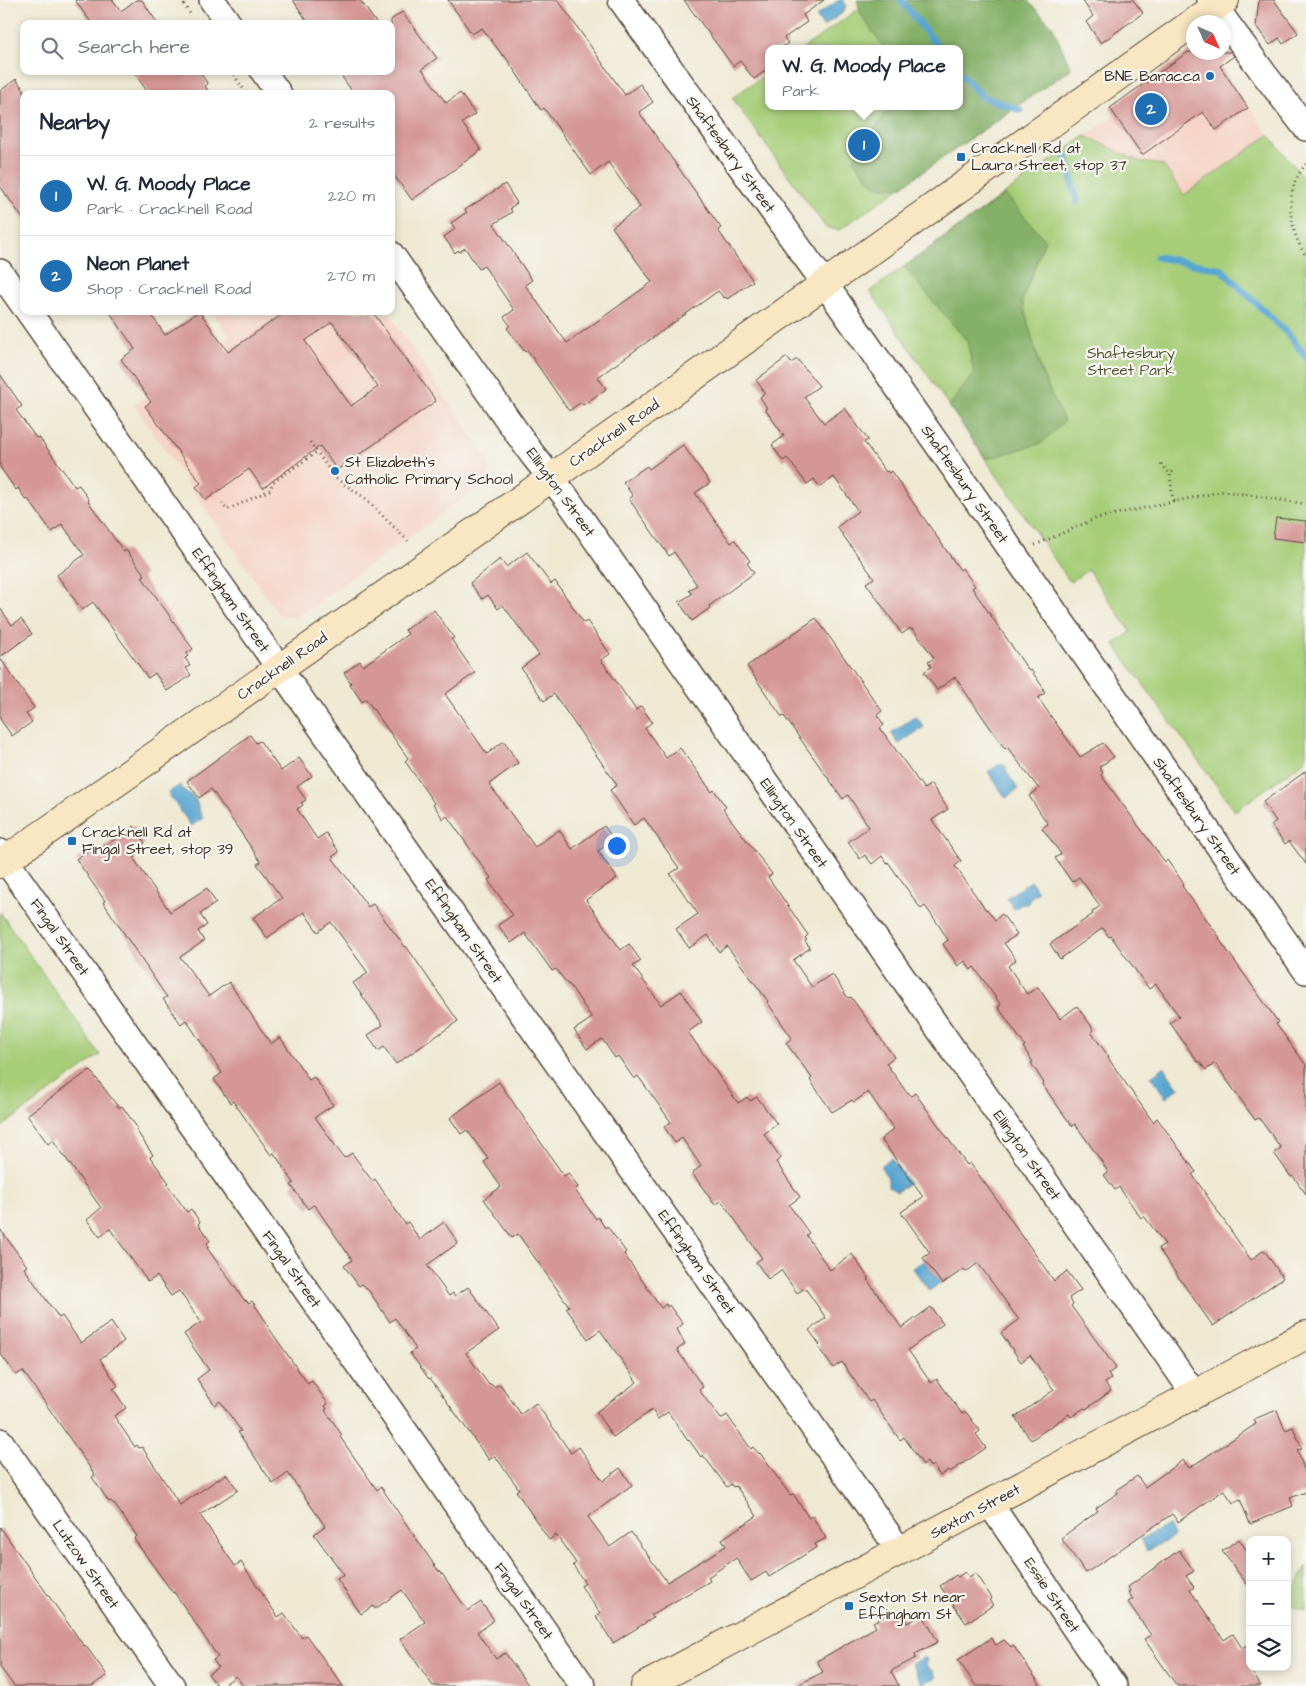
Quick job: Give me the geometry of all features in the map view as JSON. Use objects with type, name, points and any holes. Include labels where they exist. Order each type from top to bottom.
[{"type":"street","points":[[212,0],[226,20]]},
{"type":"street","name":"Shaftesbury Street","points":[[621,0],[825,284],[1306,971]]},
{"type":"street","points":[[1217,2],[1264,75],[1306,128]]},
{"type":"street","name":"Cracknell Road","points":[[2,859],[551,478],[1217,2]]},
{"type":"street","points":[[266,75],[275,90]]},
{"type":"street","name":"Ellington Street","points":[[395,260],[532,454],[577,513],[1194,1395]]},
{"type":"street","points":[[0,272],[20,300]]},
{"type":"street","name":"Effingham Street","points":[[31,315],[900,1551]]},
{"type":"street","name":"Fingal Street","points":[[2,859],[583,1686]]},
{"type":"street","name":"Sexton Street","points":[[644,1686],[674,1679],[900,1551],[1306,1335]]},
{"type":"street","name":"Lutzow Street","points":[[0,1441],[172,1686]]},
{"type":"street","name":"Essie Street","points":[[990,1504],[1114,1686]]},
{"type":"path","points":[[181,0],[192,16]]},
{"type":"path","points":[[234,75],[244,90]]},
{"type":"path","points":[[1306,164],[1294,183],[1291,202],[1292,226],[1306,256]]},
{"type":"path","points":[[310,442],[335,478],[365,498],[408,541]]},
{"type":"path","points":[[222,503],[227,510],[270,490],[273,482],[317,452]]},
{"type":"path","points":[[1161,464],[1170,474],[1172,502]]},
{"type":"path","points":[[1170,474],[1175,470]]},
{"type":"path","points":[[1014,555],[1047,538],[1097,518],[1224,491],[1306,504]]},
{"type":"shaded area","points":[[1194,60],[1215,60],[1269,135],[1184,195],[1163,165],[1141,163],[1085,136]]},
{"type":"shaded area","name":"St Elizabeth's Catholic Primary School","points":[[215,315],[390,315],[490,462],[490,479],[296,618],[278,614],[134,405],[230,337]]},
{"type":"green space","points":[[857,0],[1027,0],[1053,27],[1071,69],[899,188],[875,186],[853,160],[887,110],[963,110],[963,45],[882,45],[861,15]]},
{"type":"green space","points":[[871,0],[951,0],[1025,101],[839,230],[826,228],[732,98],[765,75],[765,110],[963,110],[963,45],[808,45]]},
{"type":"green space","name":"Shaftesbury Street Park","points":[[1269,135],[1306,181],[1306,760],[1235,811],[1114,644],[1131,632],[1088,570],[1070,582],[870,291],[1085,136],[1141,162],[1163,165],[1184,195]]},
{"type":"green space","points":[[1005,194],[1045,240],[1022,301],[1042,374],[1064,421],[1042,443],[986,459],[949,406],[974,373],[967,341],[904,267]]},
{"type":"green space","points":[[0,912],[100,1055],[0,1128]]},
{"type":"green space","points":[[1306,1566],[1306,1611],[1291,1605],[1291,1600]]},
{"type":"water","points":[[839,0],[843,0],[847,6],[844,9],[845,11],[823,27],[816,16]]},
{"type":"water","points":[[916,716],[924,727],[899,744],[891,733]]},
{"type":"water","points":[[1000,764],[1006,766],[1006,771],[1018,789],[1006,798],[988,772]]},
{"type":"water","points":[[180,785],[195,799],[203,818],[191,826],[168,793]]},
{"type":"water","points":[[1031,881],[1038,892],[1030,898],[1028,904],[1022,904],[1014,909],[1006,898]]},
{"type":"water","points":[[1164,1067],[1179,1088],[1166,1098],[1151,1076]]},
{"type":"water","points":[[891,1158],[909,1183],[897,1192],[888,1186],[888,1178],[880,1166]]},
{"type":"water","points":[[925,1260],[941,1283],[929,1291],[913,1268]]},
{"type":"water","points":[[1168,1525],[1174,1537],[1147,1551],[1141,1539]]},
{"type":"water","points":[[925,1657],[928,1662],[926,1664],[929,1671],[932,1670],[936,1677],[922,1684],[911,1664]]},
{"type":"building","points":[[75,0],[113,0],[121,11],[136,0],[142,0],[155,20],[89,20]]},
{"type":"building","points":[[293,0],[360,0],[374,20],[306,20]]},
{"type":"building","points":[[448,0],[558,0],[625,95],[640,84],[653,102],[639,112],[721,228],[718,230],[753,281],[727,299],[718,291],[598,377],[606,389],[583,405],[581,402],[569,411],[527,350],[525,352],[507,328],[510,325],[504,317],[514,310],[484,266],[479,269],[465,248],[455,253],[444,237],[455,229],[451,223],[467,212],[465,210],[505,184],[517,203],[510,208],[512,212],[494,224],[532,280],[525,285],[567,343],[652,282],[612,227],[640,207],[608,162],[591,175],[544,108],[541,110],[504,55],[482,28],[472,34]]},
{"type":"building","points":[[684,0],[824,0],[803,15],[807,22],[784,38],[788,43],[785,45],[765,45],[765,71],[754,79],[740,61],[733,66]]},
{"type":"building","points":[[1082,0],[1133,0],[1143,13],[1101,43],[1086,22],[1093,16]]},
{"type":"building","points":[[1259,0],[1274,0],[1298,33],[1283,44],[1279,38],[1270,45],[1256,26]]},
{"type":"building","points":[[402,12],[437,58],[422,69],[446,103],[460,93],[475,114],[462,123],[481,150],[412,200],[395,177],[395,90],[351,90],[341,75],[395,75],[395,20],[391,20]]},
{"type":"building","points":[[1186,53],[1186,60],[1228,60],[1220,66],[1248,108],[1216,130],[1203,112],[1142,155],[1110,108]]},
{"type":"building","points":[[136,75],[202,75],[208,84],[205,86],[208,90],[146,90]]},
{"type":"building","points":[[16,79],[24,90],[20,90],[20,214],[0,186],[0,91]]},
{"type":"building","points":[[112,315],[152,315],[165,335],[193,315],[202,315],[228,352],[281,315],[375,315],[436,401],[337,470],[320,446],[263,488],[249,469],[206,500],[196,487],[201,483],[145,406],[151,402],[121,359],[135,349]],"holes":[[[332,322],[378,387],[351,406],[305,341]]]},
{"type":"building","points":[[787,357],[791,363],[797,359],[819,386],[804,397],[824,423],[845,408],[868,440],[864,442],[886,472],[889,473],[891,471],[960,570],[962,568],[975,586],[972,588],[1029,671],[1031,670],[1044,689],[1045,693],[1038,698],[1080,757],[1103,743],[1114,757],[1099,767],[1103,773],[1101,775],[1165,862],[1167,860],[1184,884],[1182,886],[1220,938],[1278,1022],[1276,1024],[1306,1065],[1306,1194],[1274,1153],[1281,1148],[1259,1118],[1255,1120],[1215,1063],[1206,1070],[1198,1062],[1170,1023],[1179,1016],[1156,984],[1149,989],[1111,936],[1109,937],[1103,928],[1060,959],[1050,944],[1093,914],[1092,912],[1100,906],[1079,877],[1072,882],[1055,858],[1061,854],[1042,828],[1048,824],[1029,796],[1039,789],[1007,747],[1005,749],[955,677],[937,690],[924,672],[931,667],[928,662],[934,658],[913,629],[911,630],[910,628],[902,634],[866,583],[874,578],[837,527],[858,511],[834,477],[820,487],[814,479],[807,484],[787,458],[783,461],[772,445],[784,436],[765,409],[767,408],[760,397],[765,393],[756,380]]},
{"type":"building","points":[[0,374],[22,406],[16,410],[36,438],[39,437],[75,487],[79,485],[124,552],[126,550],[145,575],[142,577],[193,649],[186,654],[188,656],[185,658],[190,666],[186,668],[191,675],[167,691],[155,673],[148,678],[93,602],[82,610],[57,575],[84,555],[62,524],[52,532],[28,499],[26,500],[18,488],[16,490],[0,467]]},
{"type":"building","points":[[683,445],[710,483],[695,493],[731,543],[735,540],[750,561],[747,563],[754,573],[692,621],[679,602],[692,594],[689,590],[697,585],[674,552],[669,556],[629,499],[633,496],[623,482],[647,466],[649,469]]},
{"type":"building","points":[[1276,518],[1306,521],[1306,542],[1273,538]]},
{"type":"building","points":[[527,552],[551,584],[555,581],[584,623],[587,621],[610,654],[601,660],[636,710],[641,706],[652,722],[645,728],[666,758],[680,748],[712,792],[714,790],[726,807],[723,809],[772,874],[768,877],[808,935],[805,941],[810,948],[793,960],[812,987],[832,974],[848,998],[851,997],[894,1057],[886,1063],[907,1093],[911,1096],[915,1093],[967,1165],[970,1163],[1054,1281],[1067,1271],[1081,1290],[1069,1298],[1073,1304],[1071,1306],[1116,1368],[1108,1374],[1111,1379],[1105,1383],[1111,1391],[1086,1409],[1084,1408],[1071,1417],[1069,1414],[1031,1440],[1015,1417],[1054,1390],[1030,1355],[1021,1362],[1001,1333],[1019,1320],[978,1263],[966,1272],[964,1269],[942,1284],[923,1258],[930,1253],[901,1212],[923,1197],[881,1139],[894,1129],[868,1092],[854,1102],[852,1100],[832,1112],[810,1080],[812,1078],[786,1043],[792,1038],[768,1001],[727,946],[719,952],[708,935],[689,948],[676,929],[698,914],[670,874],[679,868],[644,818],[634,825],[610,790],[617,785],[554,694],[544,701],[521,668],[539,655],[503,605],[498,609],[488,595],[482,599],[470,583],[500,559],[506,567]]},
{"type":"building","points":[[0,608],[12,625],[21,619],[32,634],[0,657]]},
{"type":"building","points":[[434,610],[454,638],[451,639],[475,673],[445,694],[487,754],[504,741],[518,763],[489,784],[535,847],[559,830],[572,849],[604,826],[614,840],[598,851],[617,878],[586,900],[621,950],[629,944],[641,961],[633,966],[661,1005],[681,991],[702,1022],[688,1032],[738,1103],[747,1097],[750,1101],[757,1097],[777,1124],[764,1134],[781,1158],[776,1162],[800,1197],[789,1205],[809,1233],[806,1235],[830,1270],[852,1254],[869,1279],[868,1281],[902,1328],[931,1307],[943,1324],[908,1350],[931,1383],[937,1379],[962,1414],[966,1412],[980,1431],[976,1434],[986,1448],[950,1472],[948,1470],[940,1476],[933,1465],[930,1467],[927,1462],[923,1465],[904,1437],[900,1440],[872,1400],[869,1402],[842,1362],[833,1368],[809,1330],[826,1318],[805,1288],[797,1293],[781,1270],[768,1279],[756,1262],[762,1258],[723,1203],[721,1201],[715,1205],[692,1173],[701,1166],[682,1138],[675,1143],[664,1127],[671,1122],[638,1076],[634,1079],[618,1056],[615,1058],[602,1039],[587,1049],[574,1030],[592,1018],[569,984],[556,969],[552,971],[525,933],[511,943],[498,925],[513,915],[488,880],[491,878],[447,816],[443,819],[405,761],[408,758],[366,699],[362,702],[350,684],[344,673],[360,661],[363,666],[408,634],[405,630]]},
{"type":"building","points":[[816,618],[882,711],[877,715],[884,725],[880,728],[924,789],[931,784],[948,809],[932,820],[961,861],[955,866],[986,910],[995,920],[1002,914],[1017,935],[1004,943],[1016,960],[1008,966],[1027,994],[1038,987],[1060,1019],[1077,1006],[1094,1030],[1091,1032],[1108,1058],[1153,1122],[1157,1118],[1196,1172],[1192,1174],[1251,1260],[1264,1250],[1283,1278],[1213,1326],[1158,1248],[1165,1244],[1144,1216],[1141,1218],[1119,1187],[1115,1190],[1104,1175],[1108,1172],[1100,1159],[1075,1124],[1072,1126],[1042,1084],[1044,1083],[1023,1047],[1025,1046],[998,1007],[1001,1005],[974,967],[971,970],[965,961],[958,966],[943,944],[948,940],[938,924],[925,906],[921,909],[882,856],[872,864],[865,855],[860,859],[848,842],[869,827],[848,795],[843,799],[747,666]]},
{"type":"building","points":[[0,658],[34,708],[26,714],[32,722],[12,736],[0,719]]},
{"type":"building","points":[[250,735],[256,743],[260,741],[281,771],[299,758],[312,776],[297,787],[306,800],[297,809],[317,839],[326,833],[339,852],[332,857],[368,907],[373,904],[406,946],[458,1021],[396,1064],[384,1047],[378,1051],[368,1035],[383,1025],[353,983],[368,973],[331,922],[318,932],[304,912],[267,938],[253,918],[282,898],[257,864],[261,862],[211,789],[199,798],[187,781]]},
{"type":"building","points":[[1306,771],[1306,864],[1289,841],[1285,844],[1271,825],[1276,821],[1263,802]]},
{"type":"building","points":[[134,826],[145,843],[132,852],[136,857],[134,859],[170,912],[207,888],[216,903],[200,914],[207,925],[198,931],[204,941],[180,957],[209,996],[229,982],[271,1044],[280,1037],[309,1080],[314,1077],[333,1105],[315,1117],[344,1158],[352,1153],[372,1181],[375,1179],[405,1224],[408,1222],[420,1240],[444,1222],[458,1243],[427,1265],[449,1296],[453,1293],[455,1296],[468,1287],[499,1330],[466,1353],[489,1385],[491,1384],[494,1387],[500,1384],[521,1414],[536,1403],[571,1453],[579,1447],[603,1481],[620,1468],[632,1485],[588,1517],[610,1547],[631,1532],[667,1582],[726,1546],[722,1539],[757,1516],[736,1486],[733,1487],[731,1484],[727,1487],[703,1455],[701,1457],[668,1412],[658,1419],[652,1410],[613,1437],[596,1412],[637,1382],[600,1330],[588,1339],[566,1308],[569,1306],[518,1234],[512,1238],[484,1199],[501,1187],[484,1162],[488,1159],[467,1130],[461,1134],[450,1118],[499,1082],[564,1176],[568,1173],[578,1187],[575,1190],[596,1219],[598,1217],[605,1228],[607,1226],[626,1252],[624,1254],[661,1308],[666,1304],[667,1307],[669,1305],[683,1324],[677,1329],[685,1344],[677,1350],[703,1387],[699,1390],[721,1419],[727,1415],[751,1449],[753,1447],[760,1453],[790,1495],[793,1494],[809,1518],[812,1516],[826,1538],[815,1544],[817,1547],[769,1577],[766,1572],[751,1581],[736,1558],[708,1577],[710,1581],[651,1615],[653,1618],[613,1643],[596,1616],[600,1613],[581,1586],[585,1583],[573,1565],[576,1563],[556,1535],[549,1540],[516,1491],[519,1489],[495,1456],[489,1460],[429,1379],[410,1353],[416,1349],[395,1318],[390,1322],[369,1291],[362,1284],[359,1286],[344,1266],[352,1260],[316,1207],[313,1205],[308,1209],[291,1185],[294,1183],[274,1153],[271,1155],[233,1101],[230,1103],[214,1079],[222,1073],[186,1020],[181,1024],[163,999],[167,997],[76,859],[94,846],[97,851]]},
{"type":"building","points":[[90,1070],[119,1108],[122,1106],[153,1155],[150,1157],[169,1183],[167,1184],[187,1212],[191,1209],[200,1222],[198,1224],[210,1241],[207,1243],[209,1247],[207,1248],[245,1301],[249,1303],[252,1301],[308,1384],[312,1381],[328,1404],[325,1406],[327,1409],[325,1410],[342,1435],[340,1437],[377,1490],[381,1487],[468,1611],[481,1602],[494,1620],[477,1632],[496,1659],[505,1653],[529,1686],[433,1686],[400,1639],[425,1622],[402,1590],[375,1609],[373,1606],[361,1614],[337,1579],[344,1575],[314,1534],[325,1526],[288,1473],[273,1484],[238,1432],[241,1431],[220,1401],[215,1405],[197,1379],[209,1370],[184,1334],[201,1322],[179,1291],[171,1296],[157,1276],[148,1282],[110,1229],[100,1237],[87,1220],[101,1208],[53,1140],[48,1144],[27,1115]]},
{"type":"building","points":[[0,1229],[27,1266],[24,1268],[59,1318],[62,1316],[81,1343],[111,1322],[124,1341],[100,1359],[118,1386],[113,1389],[126,1408],[114,1416],[135,1447],[137,1445],[139,1448],[142,1447],[180,1505],[226,1474],[238,1490],[200,1515],[235,1566],[241,1562],[278,1617],[284,1613],[302,1638],[306,1635],[343,1686],[243,1686],[236,1676],[222,1686],[217,1686],[208,1674],[218,1667],[213,1660],[218,1657],[174,1592],[134,1539],[137,1536],[115,1505],[111,1501],[109,1502],[92,1477],[95,1475],[23,1371],[16,1375],[0,1353]]},
{"type":"building","points":[[1277,1410],[1285,1430],[1293,1427],[1302,1449],[1297,1450],[1306,1474],[1306,1492],[1290,1498],[1293,1506],[1250,1524],[1240,1499],[1233,1503],[1224,1490],[1178,1522],[1172,1514],[1086,1573],[1061,1538],[1098,1511],[1096,1508],[1118,1493],[1116,1490],[1137,1476],[1145,1487],[1183,1460],[1189,1468],[1256,1424],[1254,1419]]},
{"type":"building","points":[[0,1527],[84,1646],[107,1675],[92,1686],[14,1686],[0,1667]]},
{"type":"building","points":[[1239,1539],[1246,1549],[1246,1583],[1222,1551]]},
{"type":"building","points":[[1179,1550],[1194,1571],[1186,1576],[1194,1587],[1190,1590],[1224,1640],[1233,1634],[1242,1648],[1246,1646],[1246,1671],[1251,1671],[1261,1686],[1177,1686],[1144,1639],[1151,1635],[1128,1602],[1133,1599],[1128,1592],[1130,1591],[1128,1587]]},
{"type":"building","points":[[965,1572],[969,1577],[975,1573],[992,1598],[989,1600],[993,1605],[966,1623],[940,1586],[956,1575],[958,1577]]},
{"type":"building","points":[[893,1612],[896,1619],[903,1616],[907,1623],[923,1615],[938,1642],[915,1654],[916,1658],[891,1671],[899,1686],[796,1686],[823,1672],[817,1661],[876,1627],[873,1622]]},
{"type":"building","points":[[991,1638],[996,1645],[1004,1640],[1011,1647],[1013,1645],[1041,1686],[976,1686],[958,1660]]},
{"type":"waterway","points":[[901,0],[937,45]]},
{"type":"waterway","points":[[963,76],[983,97],[1020,110]]},
{"type":"waterway","points":[[1066,156],[1077,201]]},
{"type":"waterway","points":[[1157,257],[1221,269],[1288,334],[1306,357]]},
{"type":"place","name":"BNE Baracca","points":[[1210,76]]},
{"type":"place","name":"Neon Planet","points":[[1151,109]]},
{"type":"place","name":"W. G. Moody Place","points":[[864,145]]},
{"type":"place","name":"Cracknell Rd at Laura Street, stop 37","points":[[961,157]]},
{"type":"place","name":"St Elizabeth's Catholic Primary School","points":[[335,471]]},
{"type":"place","name":"Cracknell Rd at Fingal Street, stop 39","points":[[72,841]]},
{"type":"place","name":"Sexton St near Effingham St","points":[[849,1606]]}]
